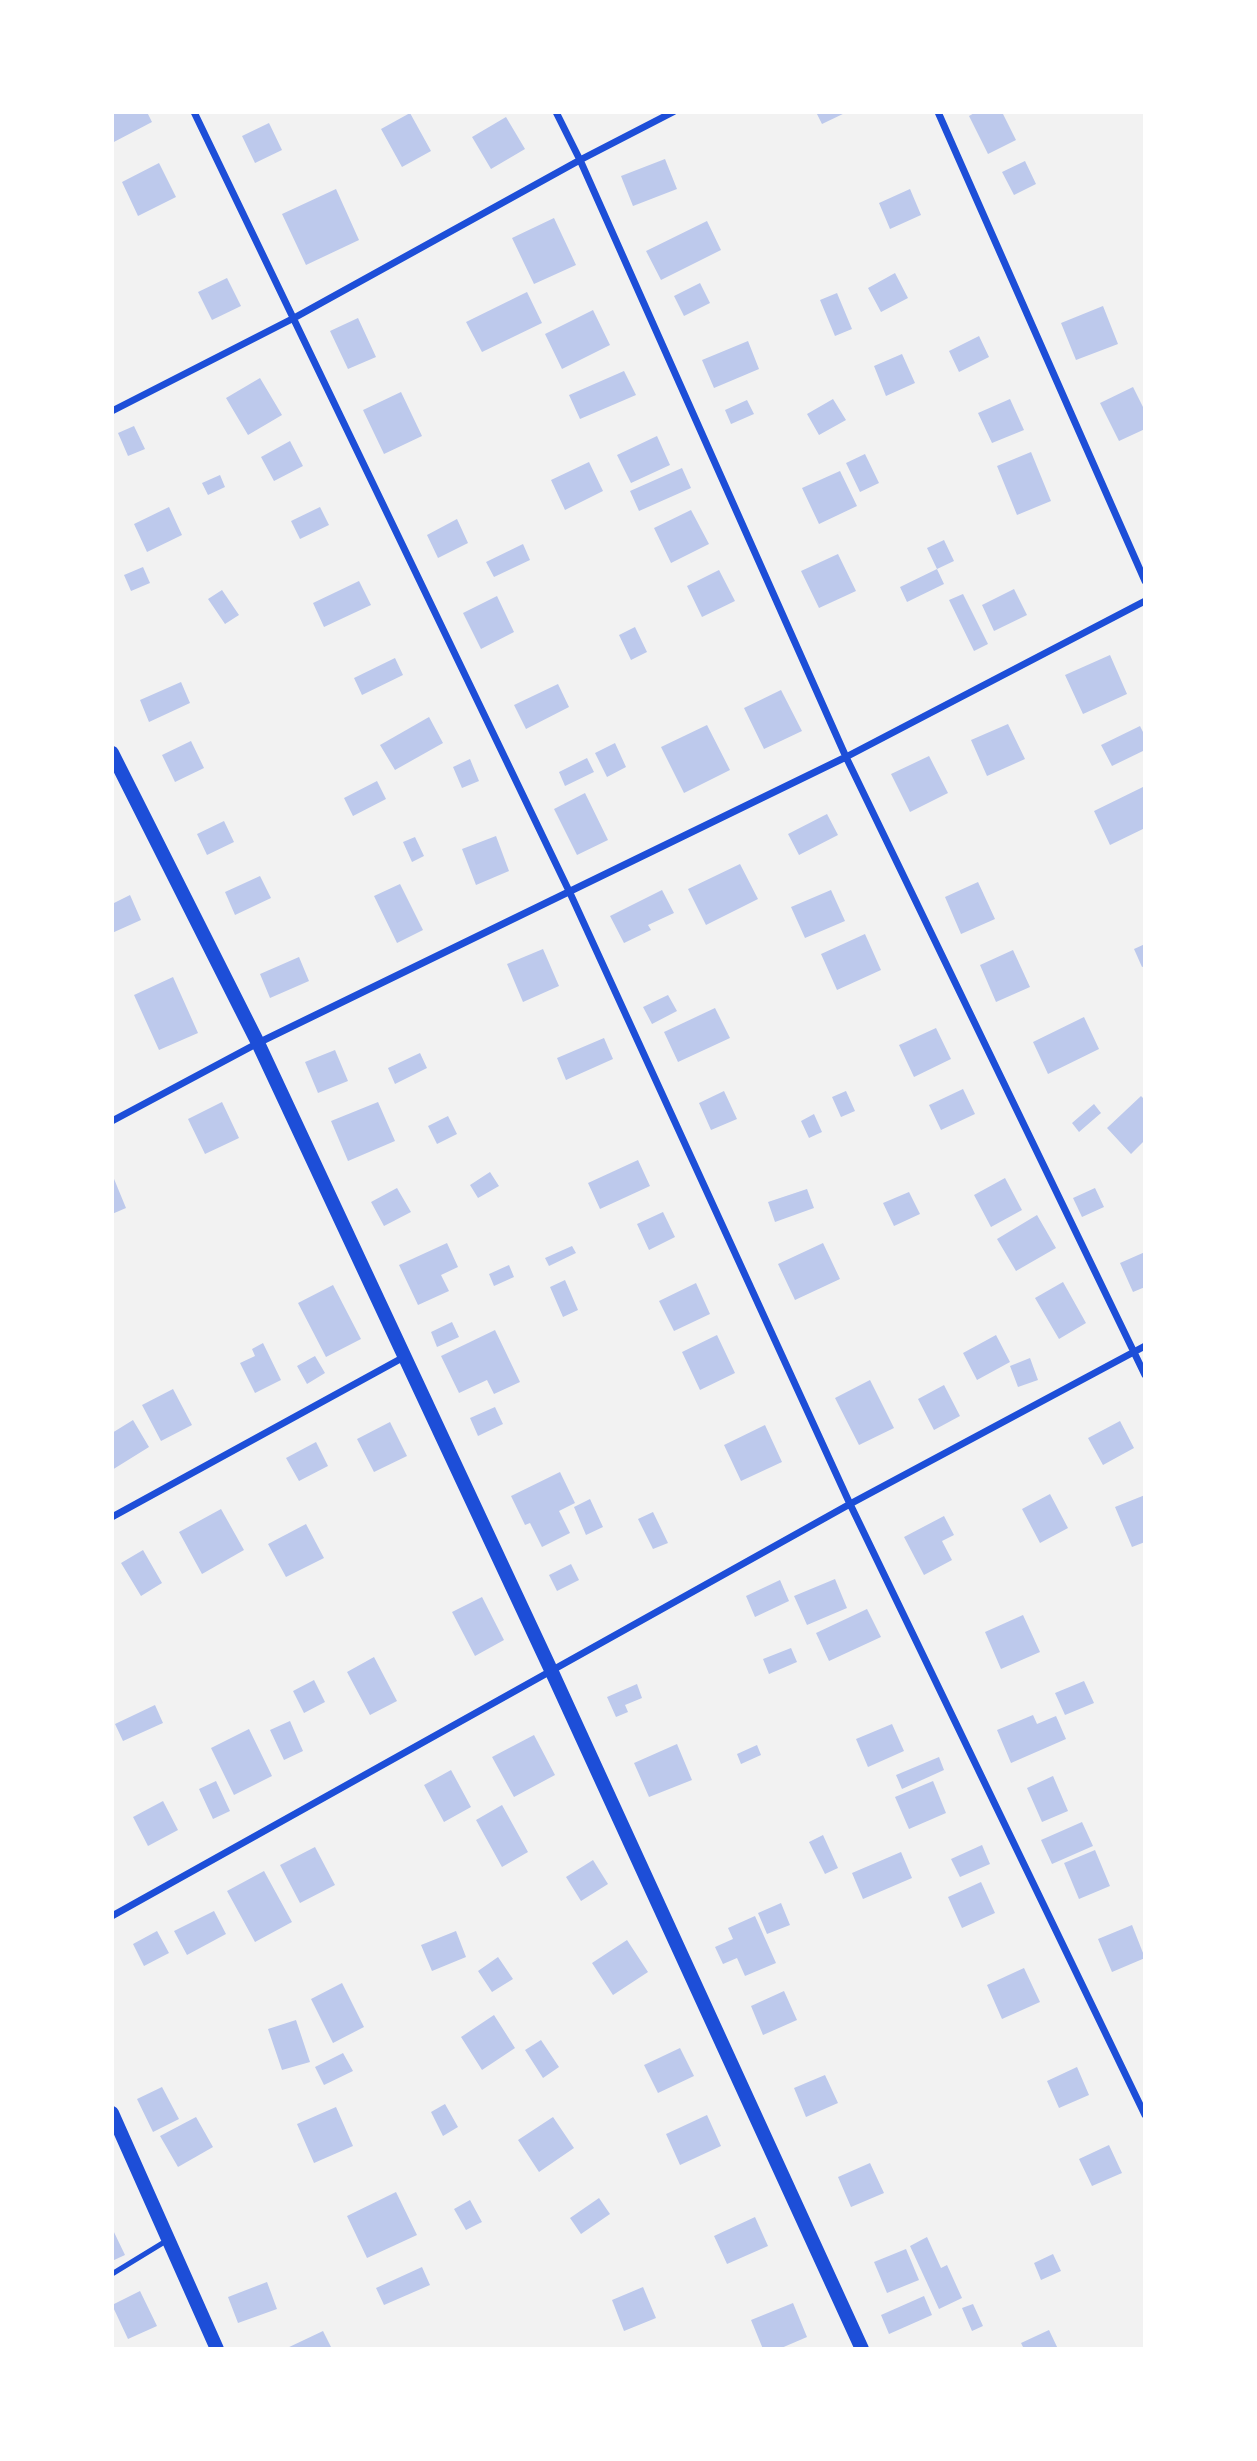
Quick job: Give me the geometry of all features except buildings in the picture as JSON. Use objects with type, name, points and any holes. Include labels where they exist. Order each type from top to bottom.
[{"type":"main road","points":[[112,753],[116,772],[258,1043],[551,1670],[862,2349]]},
{"type":"main road","points":[[112,2113],[216,2349]]},
{"type":"street","points":[[194,112],[570,893],[850,1504],[1145,2115]]},
{"type":"street","points":[[556,112],[580,160],[846,757],[1145,1375]]},
{"type":"street","points":[[112,411],[293,318],[580,160],[673,112]]},
{"type":"street","points":[[938,112],[1145,581]]},
{"type":"street","points":[[112,1121],[258,1043],[846,757],[1145,601]]},
{"type":"street","points":[[112,1916],[850,1504],[1145,1346]]},
{"type":"street","points":[[112,1517],[404,1357]]},
{"type":"lane","points":[[112,2274],[169,2240]]}]
